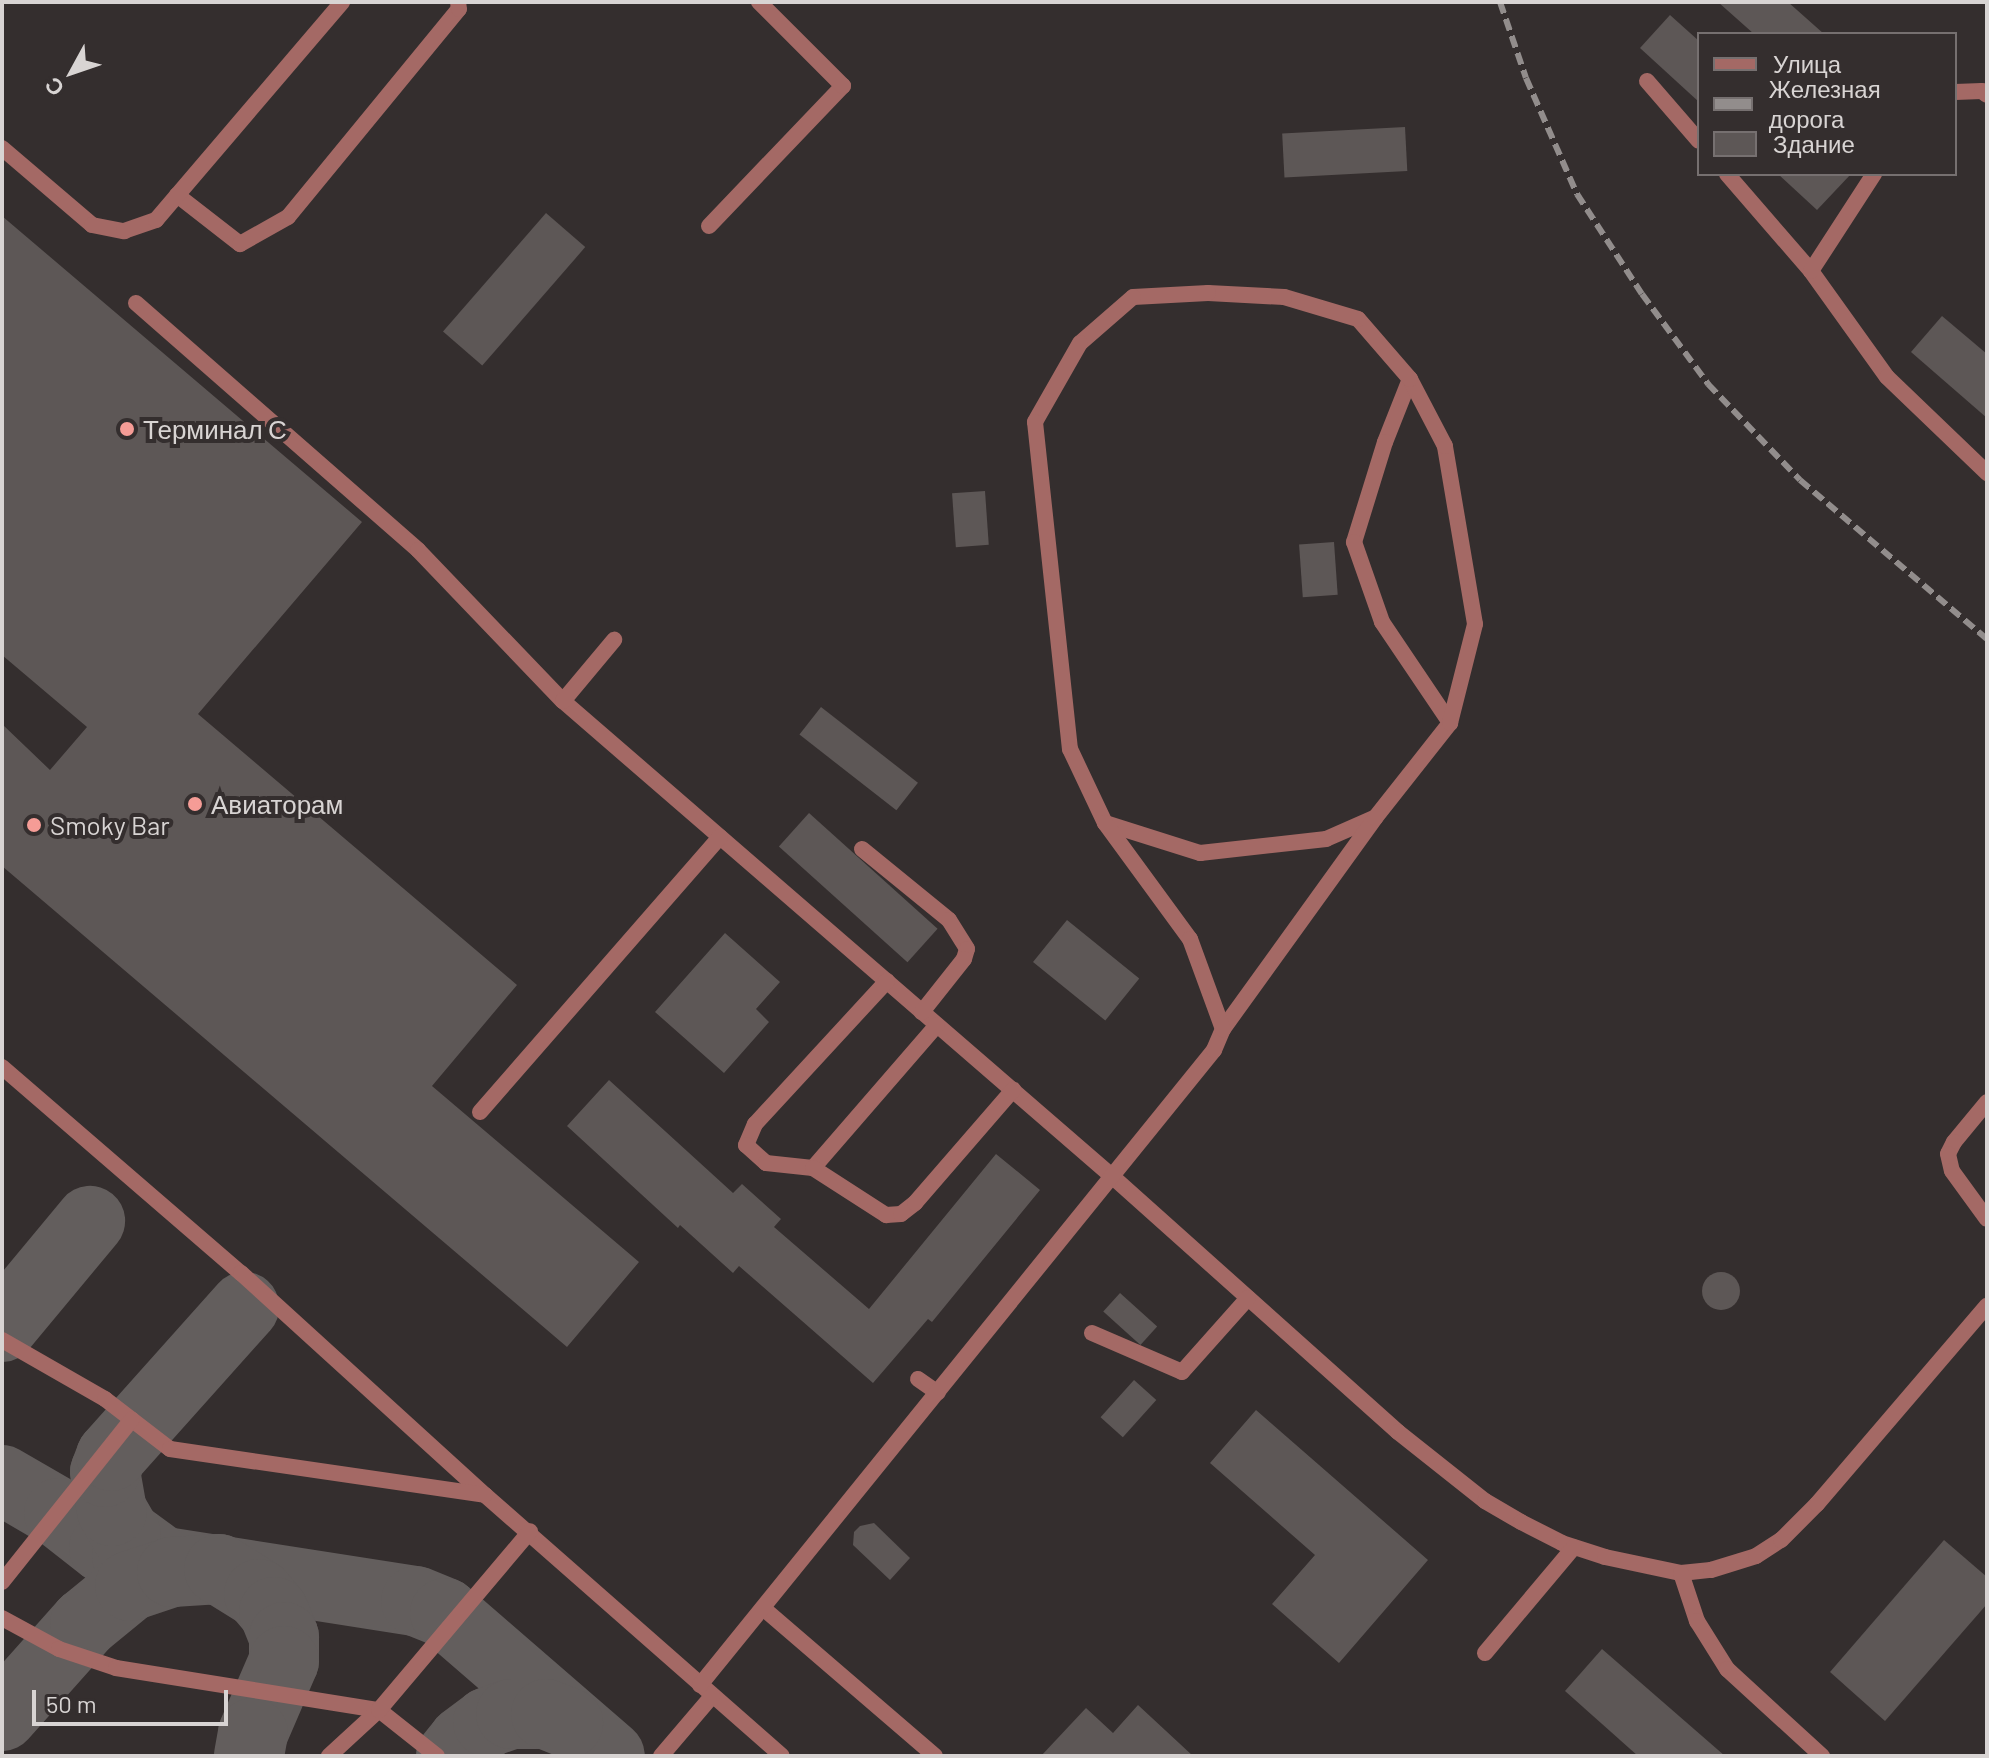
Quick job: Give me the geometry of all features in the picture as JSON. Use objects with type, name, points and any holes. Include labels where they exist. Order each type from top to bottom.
[{"type":"street","points":[[2,148],[92,225],[124,231],[156,220],[342,2]]},
{"type":"street","points":[[177,195],[240,244],[288,217],[459,9],[458,2]]},
{"type":"street","points":[[709,226],[843,86],[759,2]]},
{"type":"street","points":[[1647,81],[1697,139]]},
{"type":"street","points":[[1957,92],[1982,91],[1987,95]]},
{"type":"street","points":[[1729,176],[1811,271],[1887,377],[1987,473]]},
{"type":"street","points":[[1811,271],[1873,176]]},
{"type":"street","points":[[661,1756],[763,1608],[1114,1178],[1214,1050],[1223,1029],[1375,818],[1450,723],[1475,624],[1445,446],[1410,379],[1358,319],[1284,297],[1208,293],[1133,297],[1080,343],[1035,422],[1070,749],[1105,823],[1190,939],[1223,1029]]},
{"type":"street","points":[[136,303],[418,550],[563,701],[1114,1178],[1454,1478],[1521,1522],[1574,1547],[1681,1573],[1734,1564],[1781,1540],[1817,1504],[1987,1306]]},
{"type":"street","points":[[1410,379],[1385,442],[1354,542],[1382,622],[1450,723]]},
{"type":"street","points":[[563,701],[614,640]]},
{"type":"street","points":[[1105,823],[1200,853],[1326,839],[1375,818]]},
{"type":"street","points":[[480,1112],[720,837]]},
{"type":"street","points":[[862,849],[949,920],[967,949],[964,959],[922,1012]]},
{"type":"street","points":[[887,981],[747,1136],[746,1145],[766,1163],[813,1168],[886,1215],[901,1214],[915,1203],[1013,1090]]},
{"type":"street","points":[[813,1168],[937,1025]]},
{"type":"street","points":[[2,1067],[241,1273],[485,1495],[530,1531],[782,1756]]},
{"type":"street","points":[[1987,1102],[1954,1142],[1948,1154],[1952,1171],[1987,1219]]},
{"type":"street","points":[[1092,1333],[1182,1372],[1248,1298]]},
{"type":"street","points":[[2,1340],[105,1399],[176,1451],[485,1495]]},
{"type":"street","points":[[918,1379],[938,1393]]},
{"type":"street","points":[[2,1582],[132,1419]]},
{"type":"street","points":[[329,1756],[379,1710],[530,1531]]},
{"type":"street","points":[[1485,1653],[1574,1547]]},
{"type":"street","points":[[1681,1573],[1697,1621],[1727,1669],[1822,1756]]},
{"type":"street","points":[[763,1608],[935,1756]]},
{"type":"street","points":[[2,1618],[59,1649],[116,1668],[379,1710],[437,1756]]},
{"type":"building","points":[[1718,2],[1788,2],[1822,32],[1752,32]]},
{"type":"building","points":[[1670,15],[1697,39],[1697,100],[1640,48]]},
{"type":"building","points":[[1405,127],[1407,171],[1284,177],[1282,133]]},
{"type":"building","points":[[1780,176],[1849,176],[1817,210]]},
{"type":"building","points":[[546,213],[585,247],[482,366],[443,331]]},
{"type":"building","points":[[2,216],[362,522],[198,714],[517,985],[432,1086],[639,1262],[567,1347],[2,866],[2,724],[50,770],[87,727],[2,655]]},
{"type":"building","points":[[1942,316],[1987,354],[1987,418],[1911,352]]},
{"type":"building","points":[[985,491],[989,545],[956,547],[952,493]]},
{"type":"building","points":[[1334,542],[1338,595],[1303,597],[1299,544]]},
{"type":"building","points":[[821,707],[918,783],[896,810],[799,735]]},
{"type":"building","points":[[809,813],[938,929],[907,962],[779,846]]},
{"type":"building","points":[[1067,920],[1139,979],[1105,1020],[1033,962]]},
{"type":"building","points":[[725,933],[780,982],[756,1009],[769,1022],[724,1073],[655,1012]]},
{"type":"building","points":[[609,1080],[733,1193],[742,1184],[781,1219],[774,1227],[869,1309],[996,1154],[1040,1190],[932,1322],[928,1319],[873,1383],[739,1266],[733,1273],[680,1225],[678,1228],[567,1126]]},
{"type":"building","points":[[1721,1272],[1734,1278],[1740,1291],[1734,1304],[1721,1310],[1708,1304],[1702,1291],[1708,1278]]},
{"type":"building","points":[[1120,1293],[1157,1326],[1140,1345],[1103,1312]]},
{"type":"building","points":[[1134,1380],[1156,1400],[1123,1437],[1101,1417]]},
{"type":"building","points":[[1256,1410],[1428,1560],[1339,1663],[1272,1604],[1315,1555],[1210,1463]]},
{"type":"building","points":[[874,1523],[910,1558],[890,1580],[853,1545],[854,1532],[860,1526]]},
{"type":"building","points":[[1944,1540],[1987,1577],[1987,1604],[1885,1721],[1830,1672]]},
{"type":"building","points":[[1602,1649],[1725,1756],[1638,1756],[1565,1691]]},
{"type":"building","points":[[1138,1705],[1193,1756],[1041,1756],[1086,1708],[1113,1733]]},
{"type":"taxiway","points":[[2,1327],[90,1221]]},
{"type":"taxiway","points":[[159,1559],[126,1535],[112,1511],[105,1472],[111,1456],[244,1307]]},
{"type":"taxiway","points":[[2,1480],[59,1513],[104,1548],[127,1556],[416,1601],[445,1613],[610,1756]]},
{"type":"taxiway","points":[[2,1716],[85,1623],[130,1586],[172,1572],[219,1569],[259,1594],[274,1612],[284,1637],[284,1661],[253,1733],[249,1756]]},
{"type":"taxiway","points":[[451,1756],[463,1741],[488,1722],[511,1714],[546,1714],[568,1723]]},
{"type":"railway","points":[[1500,2],[1526,78],[1577,194],[1642,294],[1708,384],[1800,480],[1987,639]]},
{"type":"place","name":"Терминал С","points":[[127,429]]},
{"type":"place","name":"Авиаторам","points":[[195,804]]},
{"type":"place","name":"Smoky Bar","points":[[34,825]]}]
